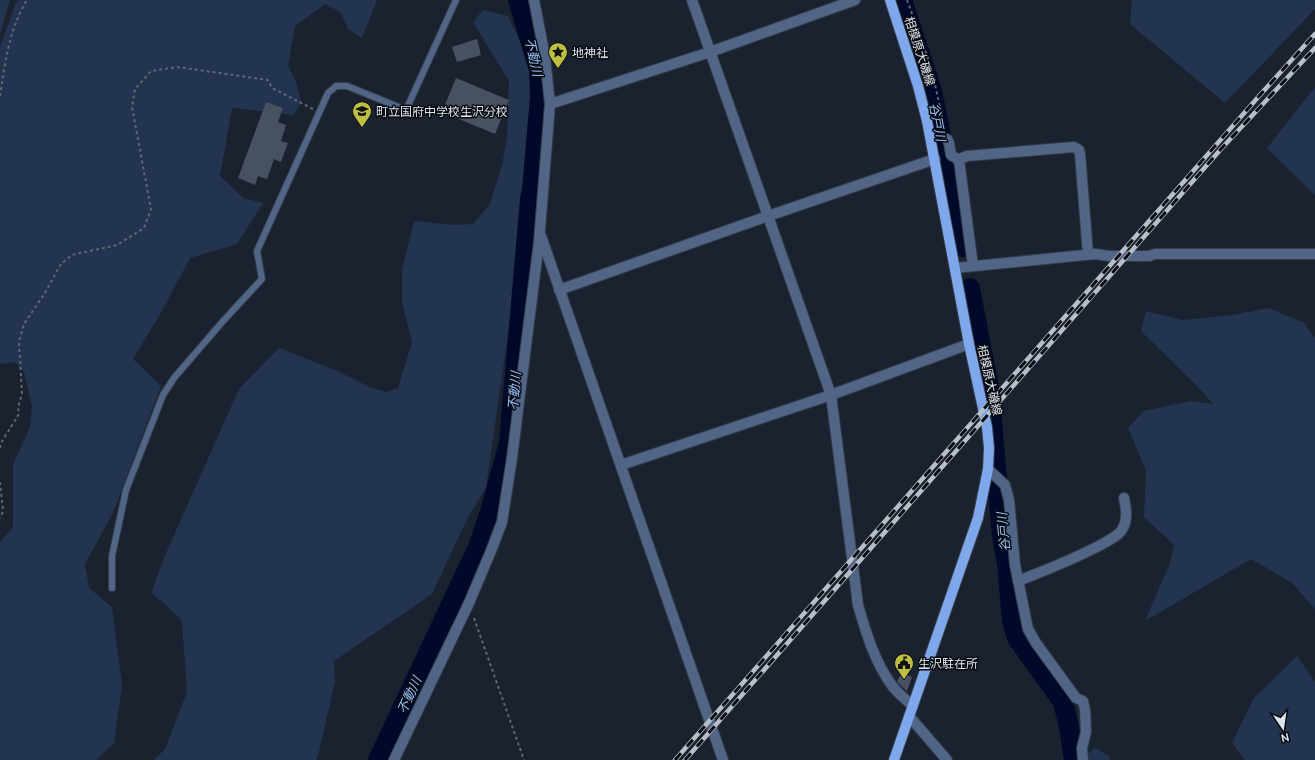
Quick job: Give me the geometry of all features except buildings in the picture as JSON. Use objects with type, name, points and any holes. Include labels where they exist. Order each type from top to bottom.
[{"type":"main road","name":"相模原大磯線","points":[[890,0],[918,86],[927,121],[969,344],[987,427],[991,472],[978,518],[894,760]]},
{"type":"street","points":[[394,760],[469,603],[502,522],[512,458],[539,242],[550,104],[544,51],[534,0]]},
{"type":"street","points":[[692,0],[831,395],[858,605],[866,633],[878,662],[893,687],[947,760]]},
{"type":"street","points":[[550,104],[710,52],[855,0]]},
{"type":"street","points":[[947,139],[951,155],[959,160],[973,266]]},
{"type":"street","points":[[959,162],[962,158],[967,156],[1074,147],[1077,149],[1080,154],[1088,254]]},
{"type":"street","points":[[559,290],[935,159]]},
{"type":"street","points":[[539,231],[723,760]]},
{"type":"street","points":[[955,268],[1088,254],[1109,256],[1149,256],[1155,254],[1315,254]]},
{"type":"street","points":[[621,465],[831,395],[969,344]]},
{"type":"street","points":[[991,472],[1004,485],[1009,500],[1015,565],[1028,629],[1036,643],[1076,698],[1083,701],[1086,732],[1082,748],[1083,760]]},
{"type":"street","points":[[1018,581],[1069,561],[1119,534],[1126,521],[1124,498]]},
{"type":"lane","points":[[112,588],[112,556],[126,490],[163,395],[174,378],[262,279],[257,251],[328,93],[336,86],[347,86],[406,110],[456,0]]},
{"type":"path","points":[[0,96],[10,37],[19,12],[26,0]]},
{"type":"path","points":[[907,0],[927,55],[947,139]]},
{"type":"path","points":[[0,448],[1,443],[19,414],[18,407],[22,394],[19,342],[24,324],[45,293],[61,264],[72,255],[117,245],[144,228],[151,209],[132,107],[135,90],[151,71],[177,67],[268,80],[272,88],[320,112]]},
{"type":"path","points":[[0,482],[3,511],[0,518]]},
{"type":"path","points":[[469,603],[524,760]]},
{"type":"shaded area","points":[[0,0],[10,0],[0,35]]},
{"type":"shaded area","points":[[17,0],[377,0],[362,38],[348,29],[340,12],[325,4],[295,26],[288,65],[296,82],[301,102],[294,115],[232,108],[220,176],[243,198],[263,203],[237,244],[190,258],[162,311],[133,359],[161,386],[113,513],[85,564],[89,588],[112,607],[122,685],[114,743],[96,760],[0,760],[0,542],[13,527],[13,465],[30,427],[32,406],[24,372],[15,362],[0,364],[0,47]]},
{"type":"shaded area","points":[[1132,0],[1315,0],[1315,9],[1225,103],[1130,24]]},
{"type":"shaded area","points":[[483,10],[508,16],[528,58],[533,121],[516,277],[486,488],[468,517],[432,594],[334,661],[335,682],[316,760],[154,760],[165,749],[187,692],[182,621],[165,604],[151,593],[166,553],[239,389],[279,348],[335,370],[372,388],[386,392],[398,388],[412,342],[402,303],[402,269],[414,221],[455,225],[473,224],[490,204],[502,165],[507,137],[509,81],[473,22]]},
{"type":"shaded area","points":[[1315,87],[1315,195],[1267,148]]},
{"type":"shaded area","points":[[1269,308],[1304,323],[1315,338],[1315,609],[1291,582],[1251,559],[1145,621],[1170,563],[1174,545],[1144,517],[1146,471],[1128,428],[1144,411],[1190,401],[1213,404],[1196,385],[1141,331],[1146,311],[1183,320],[1232,315]]},
{"type":"shaded area","points":[[1297,656],[1315,682],[1315,760],[1245,760],[1232,743],[1254,698]]},
{"type":"shaded area","points":[[1095,748],[1108,755],[1111,760],[1080,760]]},
{"type":"waterway","name":"不動川","points":[[378,760],[478,547],[490,512],[509,443],[540,97],[539,70],[518,0]]},
{"type":"waterway","name":"谷戸川","points":[[902,0],[932,91],[963,247]]},
{"type":"waterway","name":"谷戸川","points":[[970,288],[989,388],[1002,535],[1007,564],[1012,621],[1017,638],[1063,702],[1069,727],[1074,760]]},
{"type":"railway","points":[[675,760],[1315,34]]},
{"type":"railway","points":[[685,760],[1221,149],[1315,48]]},
{"type":"place","name":"地神社","points":[[558,69]]},
{"type":"place","name":"町立国府中学校生沢分校","points":[[362,128]]},
{"type":"place","name":"生沢駐在所","points":[[904,680]]}]
